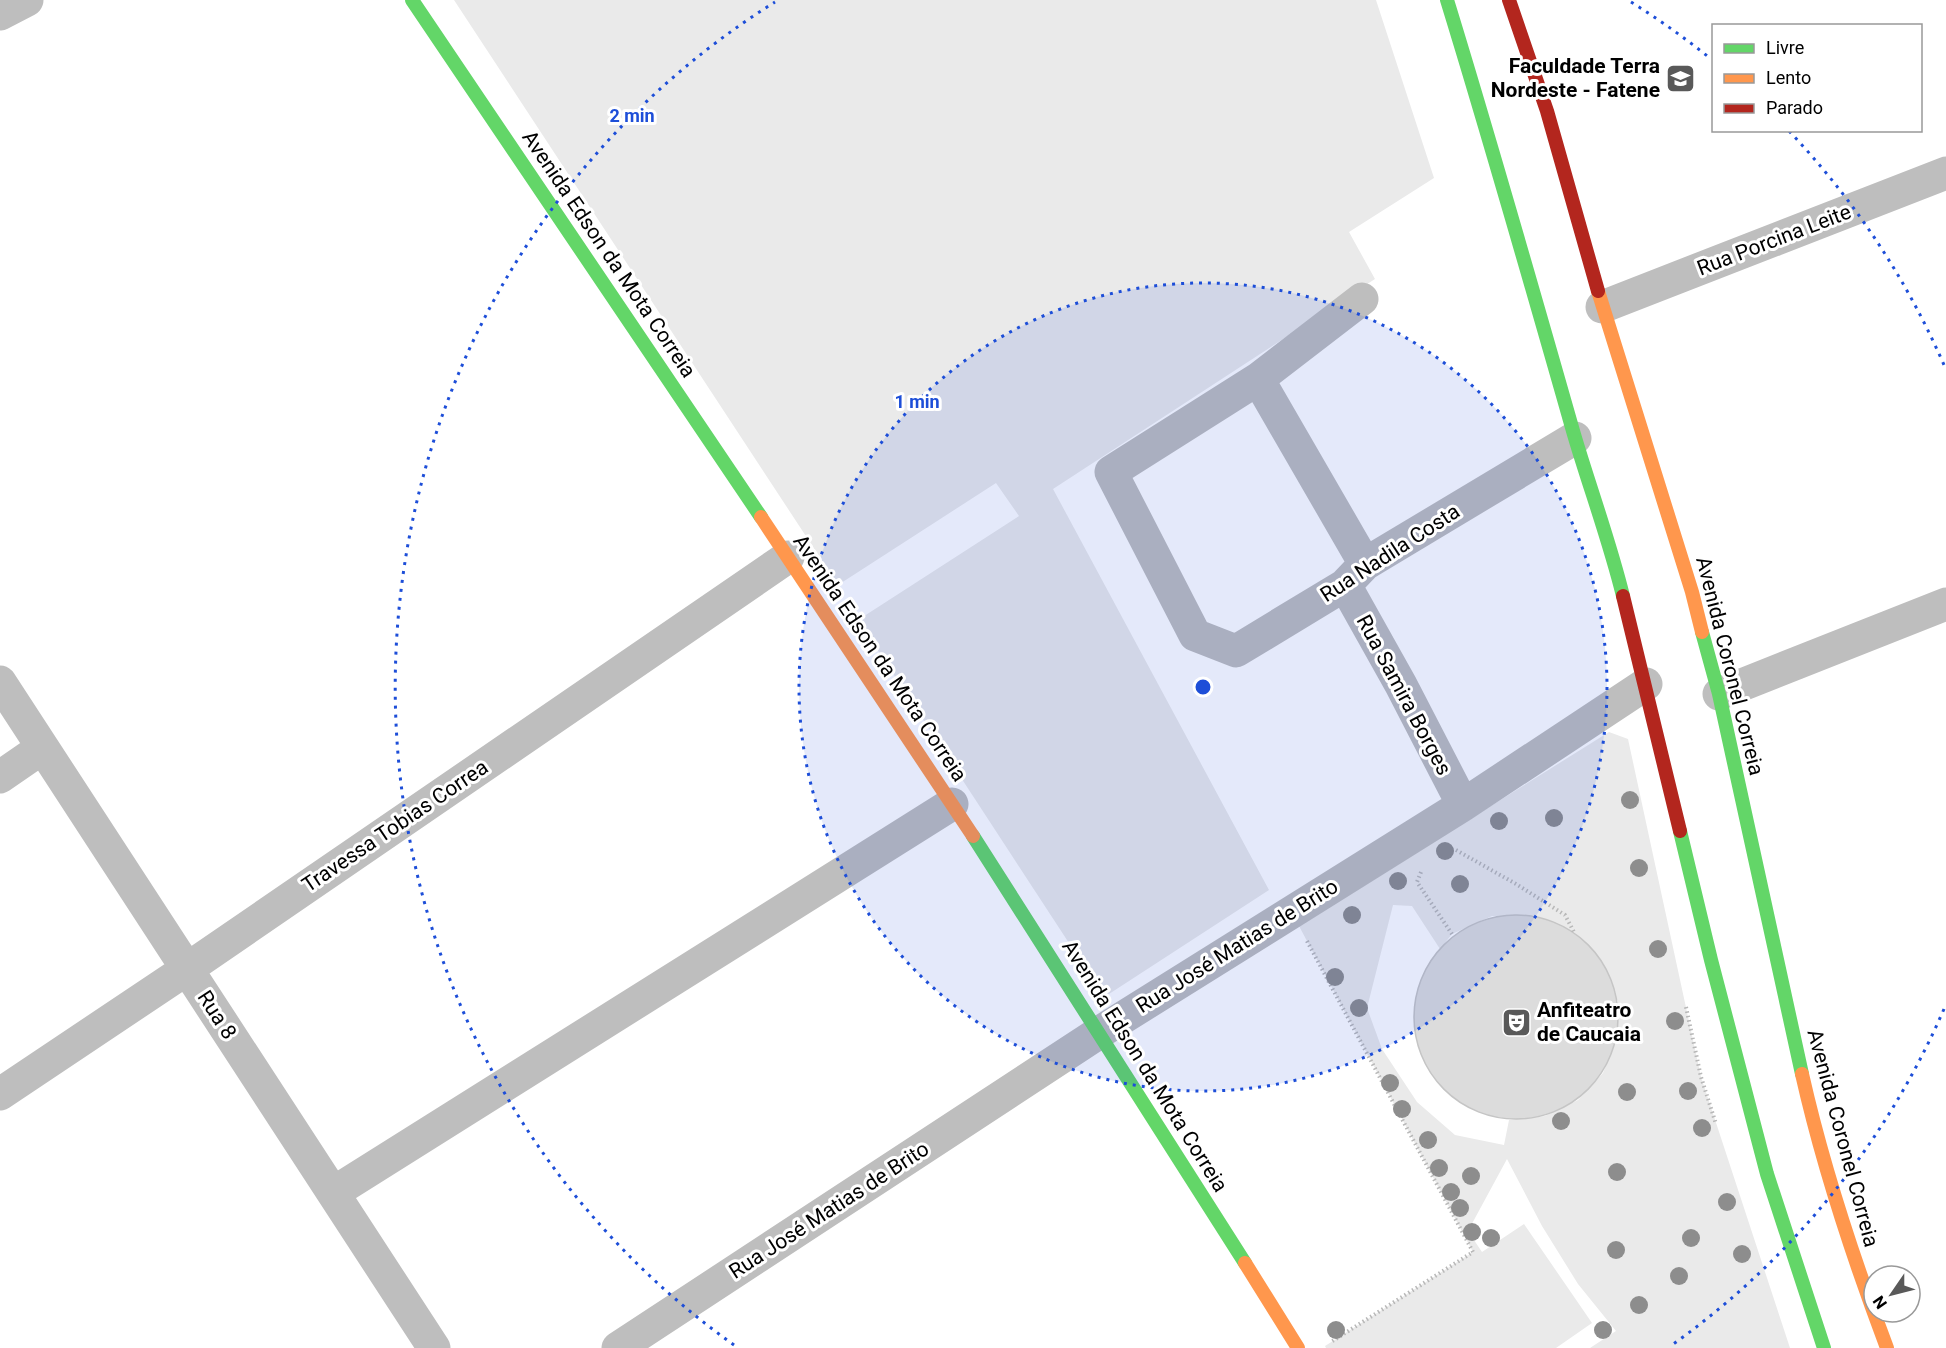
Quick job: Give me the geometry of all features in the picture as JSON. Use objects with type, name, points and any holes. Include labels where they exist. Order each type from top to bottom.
[{"type":"main road","name":"Avenida Edson da Mota Correia","points":[[412,0],[952,804],[1100,1032],[1298,1348]]},
{"type":"main road","points":[[1447,0],[1487,129],[1575,438],[1612,550],[1711,960],[1767,1174],[1824,1348]]},
{"type":"main road","name":"Avenida Coronel Correia","points":[[1509,0],[1547,111],[1602,307],[1692,592],[1719,694],[1811,1113],[1854,1260],[1887,1348]]},
{"type":"street","points":[[0,14],[27,0]]},
{"type":"street","name":"Rua Porcina Leite","points":[[1602,307],[1946,173]]},
{"type":"street","points":[[1258,379],[1362,299]]},
{"type":"street","name":"Rua Nadila Costa","points":[[1258,379],[1111,472],[1195,635],[1236,651],[1575,438]]},
{"type":"street","name":"Rua Samira Borges","points":[[1258,379],[1355,575],[1401,685],[1462,805]]},
{"type":"street","name":"Travessa Tobias Correa","points":[[0,1094],[187,969],[788,557]]},
{"type":"street","points":[[1719,694],[1946,604]]},
{"type":"street","name":"Rua 8","points":[[0,682],[434,1348]]},
{"type":"street","name":"Rua José Matias de Brito","points":[[618,1348],[1100,1032],[1462,805],[1646,684]]},
{"type":"street","points":[[0,777],[42,748]]},
{"type":"street","points":[[333,1193],[952,804]]},
{"type":"path","points":[[1450,846],[1565,915],[1574,932]]},
{"type":"path","points":[[1426,862],[1417,882],[1452,934]]},
{"type":"path","points":[[1305,937],[1473,1252],[1325,1346]]},
{"type":"path","points":[[1684,998],[1701,1077],[1719,1132]]},
{"type":"shaded area","points":[[454,0],[1376,0],[1434,178],[1349,232],[1375,279],[1053,489],[1269,890],[1109,994],[1101,992],[858,620],[1019,516],[996,483],[838,585]]},
{"type":"shaded area","points":[[1609,732],[1628,739],[1701,1077],[1790,1348],[1590,1348],[1616,1331],[1578,1284],[1542,1226],[1507,1159],[1468,1231],[1482,1252],[1524,1224],[1592,1323],[1556,1348],[1326,1348],[1325,1346],[1473,1252],[1299,926]],"holes":[[[1393,905],[1412,906],[1440,949],[1452,934],[1492,916],[1534,915],[1574,932],[1603,963],[1618,1002],[1616,1039],[1603,1073],[1578,1100],[1545,1116],[1509,1120],[1504,1145],[1455,1135],[1417,1102],[1382,1049],[1367,1008]]]},
{"type":"building","name":"Anfiteatro de Caucaia","points":[[1516,915],[1536,917],[1564,927],[1581,938],[1595,952],[1610,978],[1616,997],[1618,1017],[1616,1037],[1606,1065],[1595,1082],[1581,1096],[1555,1111],[1536,1117],[1516,1119],[1496,1117],[1468,1107],[1451,1096],[1437,1082],[1422,1056],[1416,1037],[1414,1017],[1416,997],[1426,969],[1437,952],[1451,938],[1477,923],[1496,917]]},
{"type":"traffic: fast","points":[[412,0],[761,517]]},
{"type":"traffic: fast","points":[[1447,0],[1623,596]]},
{"type":"traffic: fast","points":[[1702,632],[1719,694],[1802,1074]]},
{"type":"traffic: fast","points":[[1680,831],[1767,1174],[1824,1348]]},
{"type":"traffic: fast","points":[[973,836],[1245,1263]]},
{"type":"traffic: slow","points":[[1598,291],[1692,592],[1702,632]]},
{"type":"traffic: slow","points":[[761,517],[973,836]]},
{"type":"traffic: slow","points":[[1802,1074],[1819,1143],[1840,1212],[1887,1348]]},
{"type":"traffic: slow","points":[[1245,1263],[1298,1348]]},
{"type":"traffic: jam","points":[[1509,0],[1547,111],[1598,291]]},
{"type":"traffic: jam","points":[[1623,596],[1680,831]]},
{"type":"place","name":"Faculdade Terra Nordeste - Fatene","points":[[1681,78]]},
{"type":"place","name":"Anfiteatro de Caucaia","points":[[1516,1022]]}]
